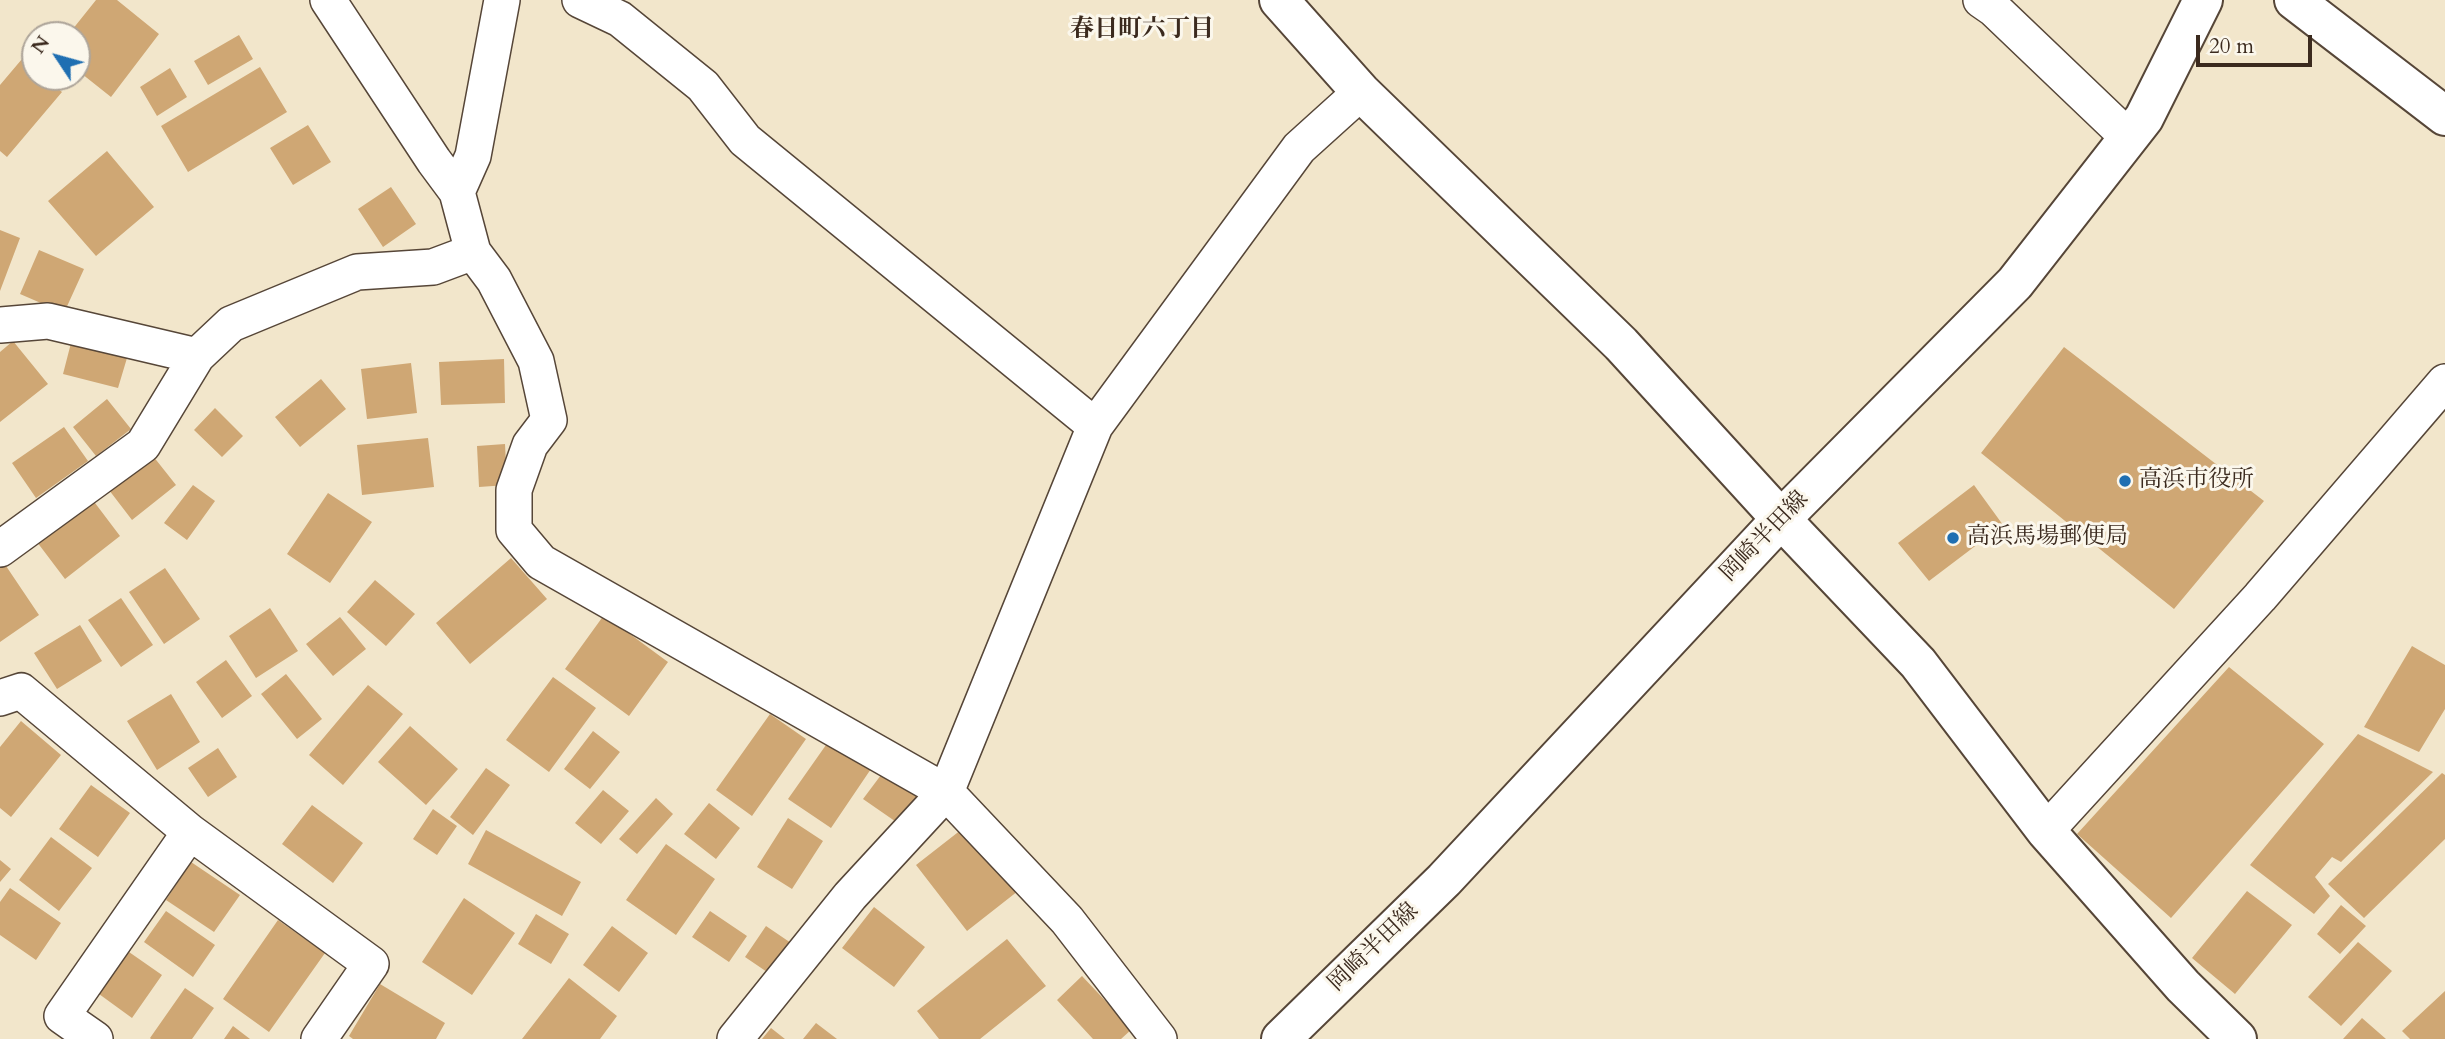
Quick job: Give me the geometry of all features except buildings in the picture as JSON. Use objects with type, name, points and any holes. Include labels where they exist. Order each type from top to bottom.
[{"type":"main road","name":"岡崎半田線","points":[[1281,1039],[1444,880],[1781,519],[2015,284],[2144,118],[2203,0]]},
{"type":"main road","points":[[2294,0],[2445,116]]},
{"type":"main road","points":[[1293,6],[1361,92],[1621,344],[1781,519],[1918,663],[2046,831],[2183,986],[2237,1039]]},
{"type":"street","points":[[328,0],[433,161],[457,192],[473,251],[494,280],[536,361],[549,420],[530,444],[514,490],[514,530],[541,562],[946,792],[1067,920],[1159,1039]]},
{"type":"street","points":[[457,192],[473,156],[502,0]]},
{"type":"street","points":[[580,0],[620,19],[703,86],[745,140],[1095,426]]},
{"type":"street","points":[[1981,0],[1994,9],[2129,138]]},
{"type":"street","points":[[735,1039],[850,896],[946,792],[1080,456],[1095,426],[1299,148],[1361,92]]},
{"type":"street","points":[[0,549],[143,446],[197,356],[231,324],[357,272],[433,267],[473,251]]},
{"type":"street","points":[[0,326],[48,321],[197,356]]},
{"type":"street","points":[[2046,831],[2260,597],[2445,382]]},
{"type":"street","points":[[0,698],[21,691],[190,832],[371,964],[319,1039]]},
{"type":"street","points":[[94,1039],[62,1016],[190,832]]},
{"type":"place","name":"高浜市役所","points":[[2125,481]]},
{"type":"place","name":"高浜馬場郵便局","points":[[1953,538]]},
{"type":"district","name":"春日町六丁目","points":[[1142,30]]}]
